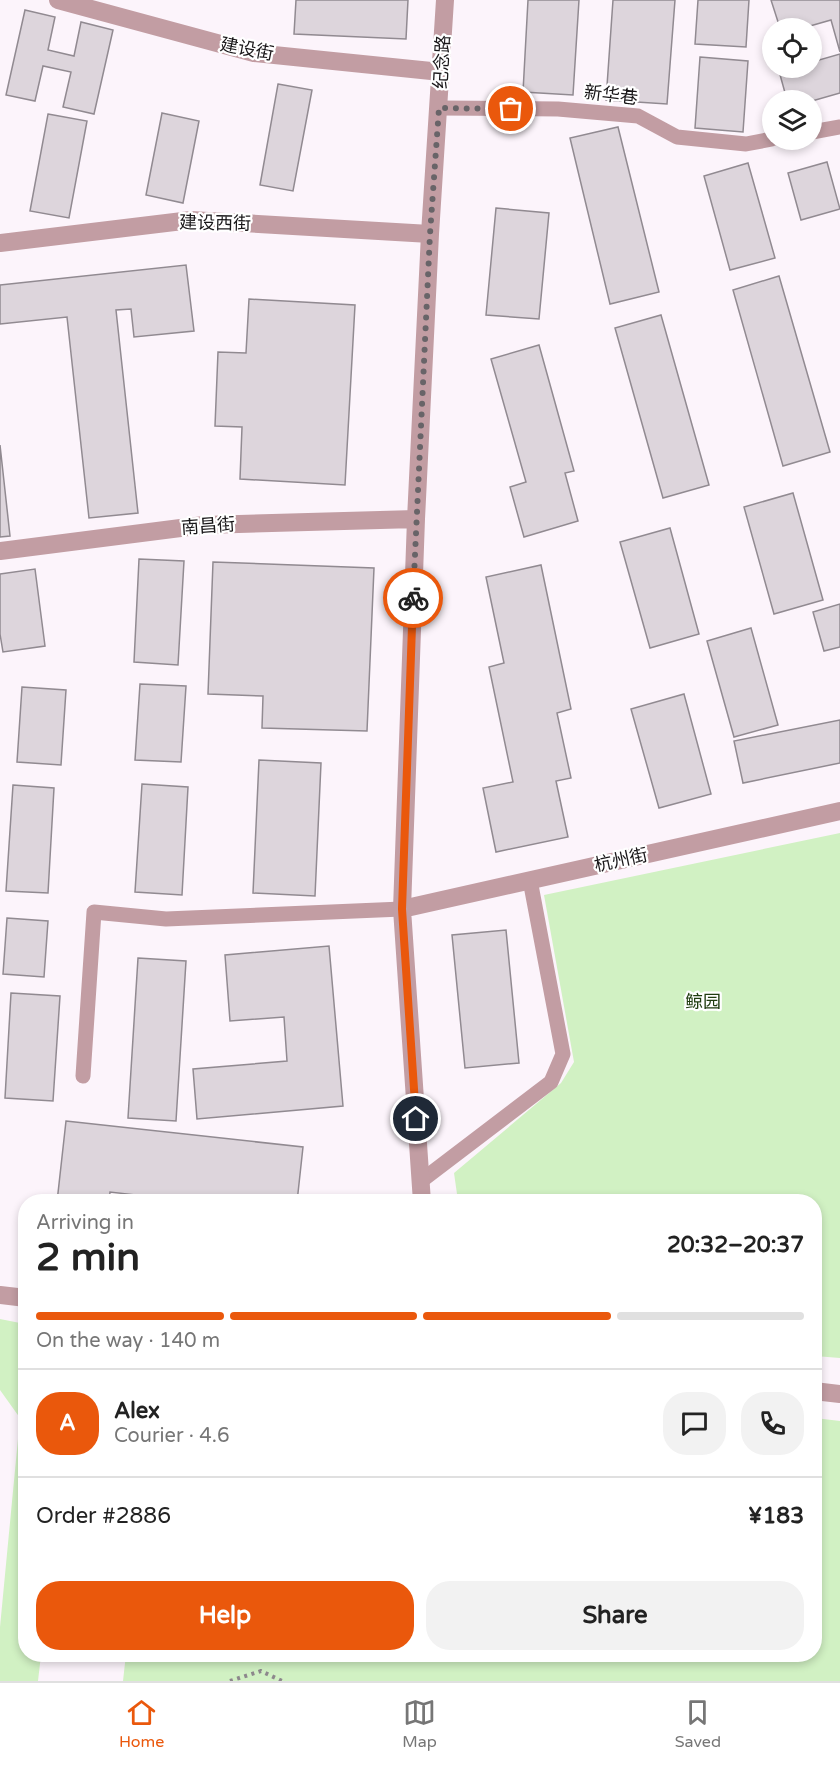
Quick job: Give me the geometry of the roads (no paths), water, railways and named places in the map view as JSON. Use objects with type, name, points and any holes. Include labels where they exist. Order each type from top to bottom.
[{"type":"street","name":"建设街","points":[[58,0],[254,53],[441,72]]},
{"type":"street","name":"纪念路","points":[[422,1194],[402,909],[416,519],[430,234],[445,0]]},
{"type":"street","name":"建设西街","points":[[0,243],[191,220],[430,234]]},
{"type":"street","name":"南昌街","points":[[0,551],[204,525],[416,519]]},
{"type":"street","name":"杭州街","points":[[402,909],[840,811]]},
{"type":"street","points":[[0,1295],[18,1297]]},
{"type":"street","points":[[822,1392],[840,1394]]},
{"type":"lane","name":"新华巷","points":[[439,108],[558,109],[638,116],[677,137],[746,144],[762,141]]},
{"type":"lane","points":[[822,130],[840,127]]},
{"type":"lane","points":[[421,1181],[551,1082],[563,1054],[530,879]]},
{"type":"lane","points":[[83,1076],[94,912],[166,919],[402,909]]},
{"type":"park label","name":"鲸园","points":[[703,1002]]}]
